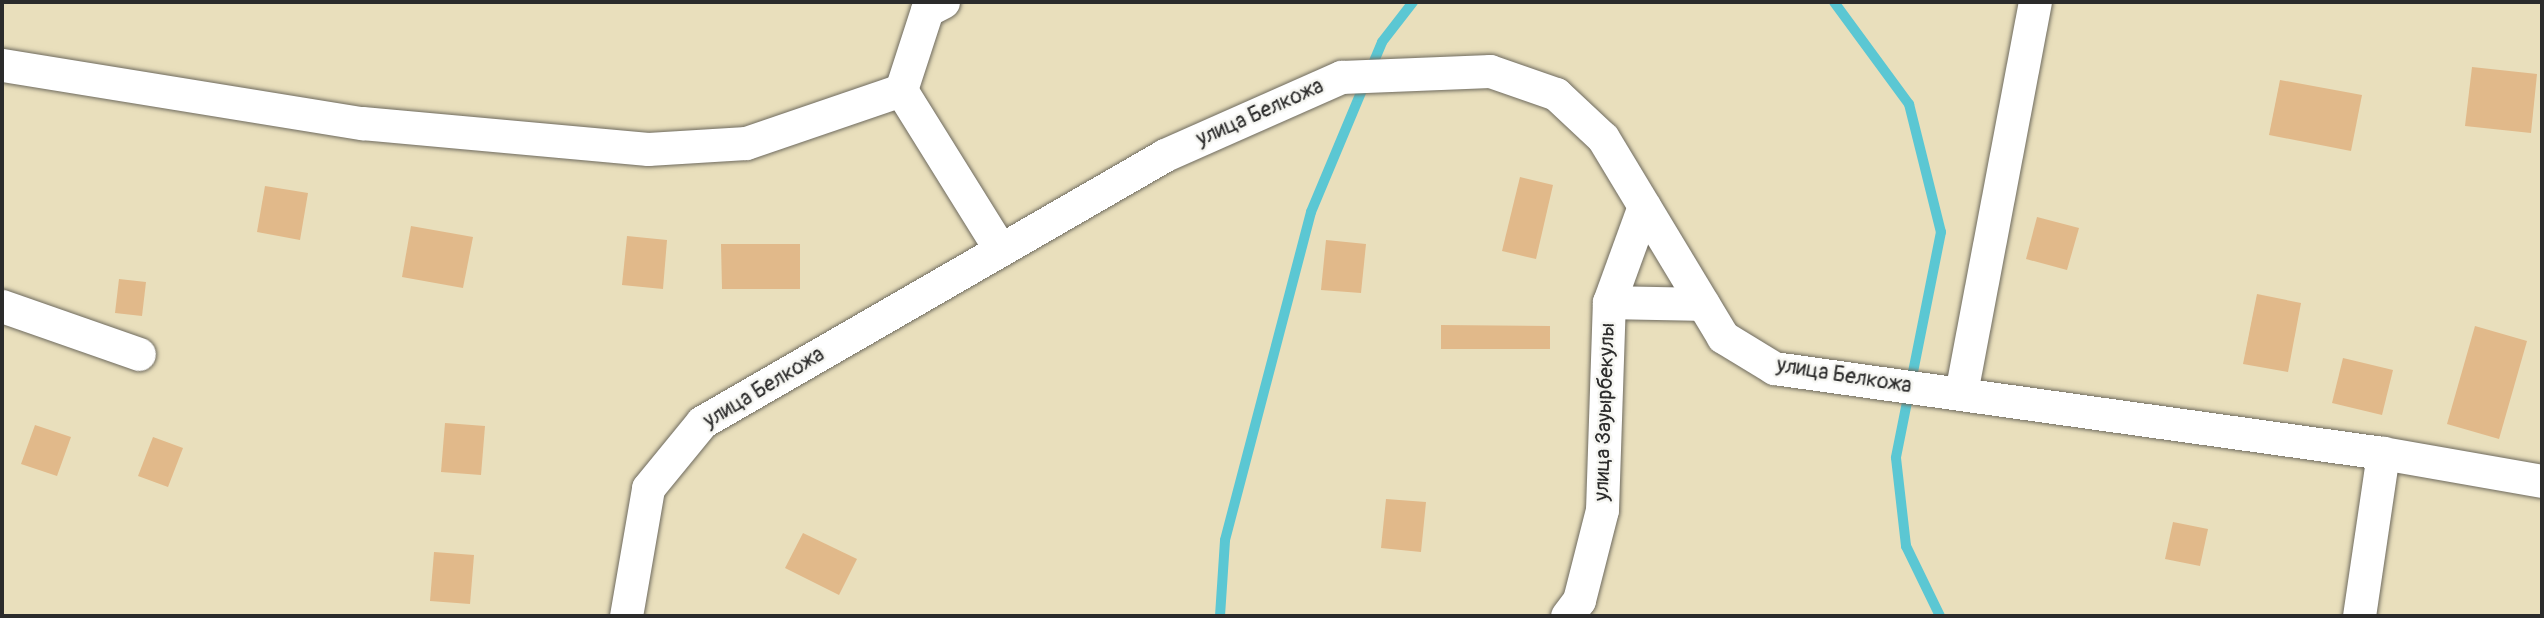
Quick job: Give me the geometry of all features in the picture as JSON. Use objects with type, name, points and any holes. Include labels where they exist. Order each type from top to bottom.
[{"type":"street","points":[[943,2],[927,10],[901,90],[1000,250]]},
{"type":"street","points":[[1961,393],[2035,2]]},
{"type":"street","points":[[2,65],[362,123],[648,149],[746,143],[901,90]]},
{"type":"street","name":"улица Белкожа","points":[[626,616],[648,488],[702,422],[1165,155],[1342,77],[1490,71],[1556,94],[1603,138],[1723,337],[1774,368],[2382,453],[2542,481]]},
{"type":"street","name":"улица Зауырбекулы","points":[[1567,616],[1579,600],[1602,510],[1609,302],[1644,206]]},
{"type":"street","points":[[1609,302],[1703,304]]},
{"type":"street","points":[[2,306],[139,354]]},
{"type":"street","points":[[2359,616],[2382,453]]},
{"type":"building","points":[[2472,67],[2537,74],[2531,133],[2465,126]]},
{"type":"building","points":[[2280,80],[2362,95],[2351,151],[2269,135]]},
{"type":"building","points":[[1520,177],[1553,185],[1536,259],[1502,251]]},
{"type":"building","points":[[265,186],[308,193],[300,240],[257,232]]},
{"type":"building","points":[[2037,217],[2079,228],[2067,270],[2026,259]]},
{"type":"building","points":[[411,226],[473,237],[463,288],[402,277]]},
{"type":"building","points":[[627,236],[667,240],[663,289],[622,285]]},
{"type":"building","points":[[1326,240],[1366,244],[1361,293],[1321,290]]},
{"type":"building","points":[[721,244],[800,244],[800,289],[722,289]]},
{"type":"building","points":[[119,279],[146,282],[142,316],[115,313]]},
{"type":"building","points":[[2257,294],[2301,303],[2288,372],[2243,364]]},
{"type":"building","points":[[1441,325],[1550,326],[1550,349],[1441,349]]},
{"type":"building","points":[[2475,326],[2527,341],[2499,439],[2447,424]]},
{"type":"building","points":[[2343,358],[2393,370],[2382,415],[2332,403]]},
{"type":"building","points":[[445,423],[485,426],[481,475],[441,472]]},
{"type":"building","points":[[35,425],[71,437],[57,476],[21,464]]},
{"type":"building","points":[[153,437],[183,448],[168,487],[138,476]]},
{"type":"building","points":[[1386,499],[1426,502],[1421,552],[1381,548]]},
{"type":"building","points":[[2173,522],[2208,529],[2200,566],[2165,559]]},
{"type":"building","points":[[803,533],[857,559],[839,595],[785,568]]},
{"type":"building","points":[[434,552],[474,555],[470,604],[430,601]]},
{"type":"waterway","points":[[1220,616],[1225,540],[1311,212],[1382,42],[1413,2]]},
{"type":"waterway","points":[[1834,2],[1909,104],[1941,232],[1896,458],[1906,546],[1940,616]]}]
